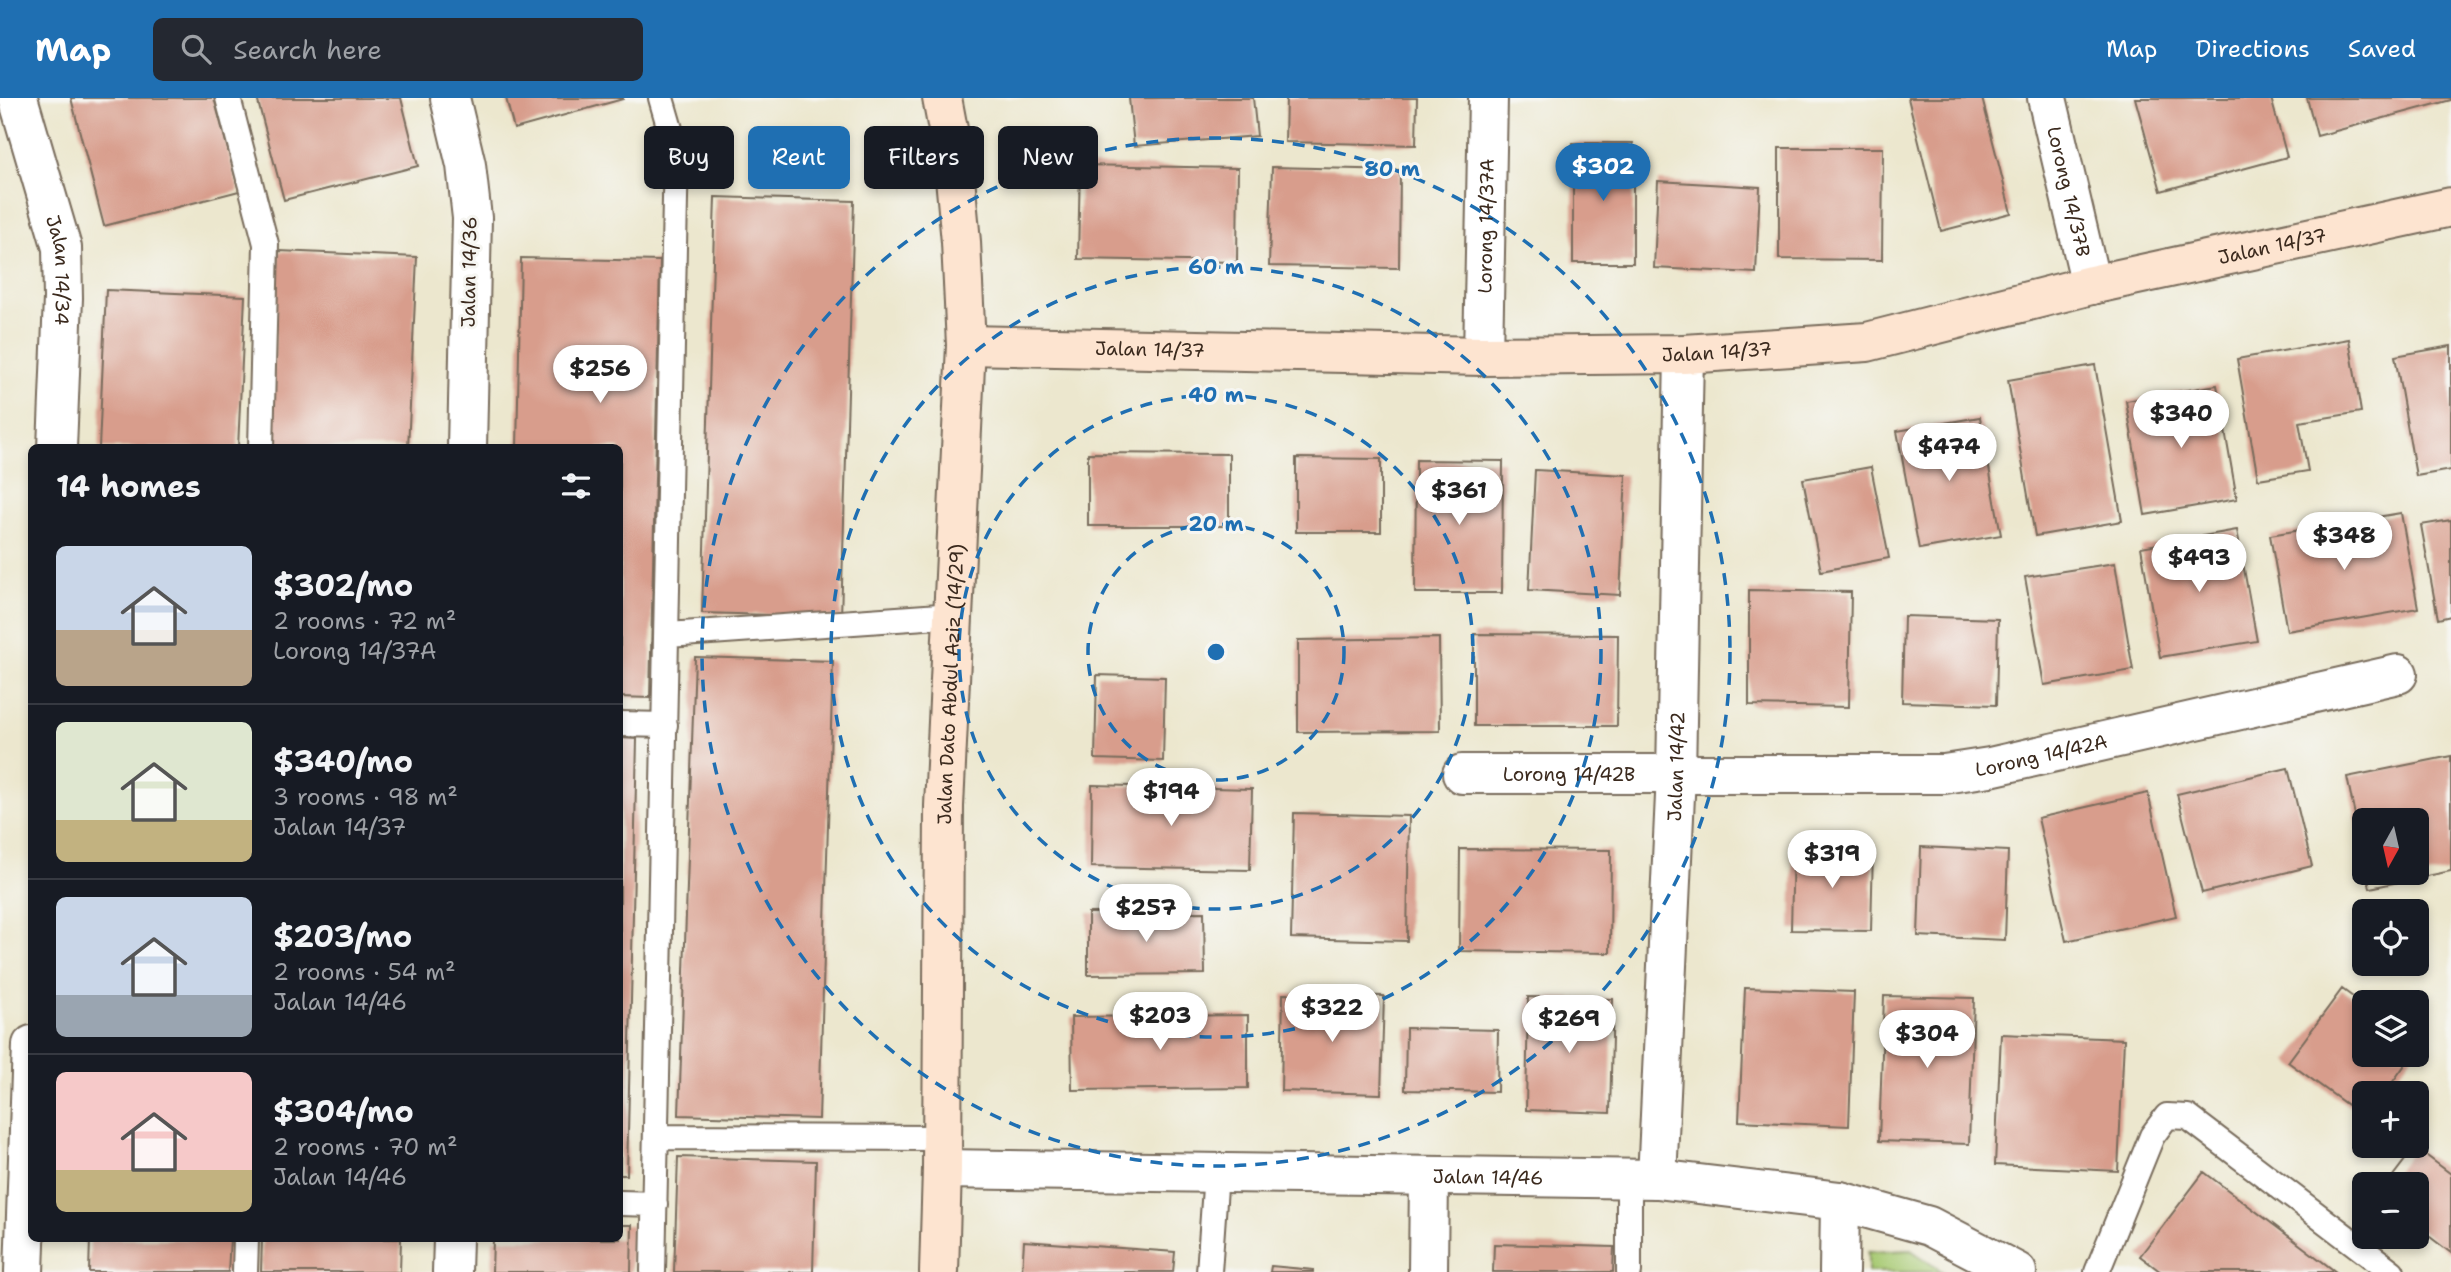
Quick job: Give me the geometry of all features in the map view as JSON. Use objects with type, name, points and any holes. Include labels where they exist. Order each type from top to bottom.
[{"type":"street","name":"Jalan 14/34","points":[[18,98],[62,248],[63,298],[57,444]]},
{"type":"street","name":"Jalan 14/36","points":[[450,98],[466,164],[472,218],[467,444]]},
{"type":"street","name":"Jalan Dato Abdul Aziz (14/29)","points":[[939,1272],[944,806],[966,345],[954,169],[942,98]]},
{"type":"street","name":"Lorong 14/37A","points":[[1483,356],[1488,98]]},
{"type":"street","name":"Lorong 14/37B","points":[[2047,98],[2091,285]]},
{"type":"street","name":"Jalan 14/37","points":[[966,345],[1483,356],[1684,354],[1867,342],[2091,285],[2451,207]]},
{"type":"street","name":"Jalan 14/42","points":[[1643,1179],[1676,774],[1684,354]]},
{"type":"street","name":"Lorong 14/42A","points":[[1676,774],[1944,774],[2004,764],[2398,674]]},
{"type":"street","name":"Lorong 14/42B","points":[[1462,774],[1676,774]]},
{"type":"street","name":"Jalan 14/46","points":[[942,1153],[1216,1173],[1643,1179],[1840,1201],[1929,1226],[2018,1272]]},
{"type":"street","points":[[16,1250],[28,1157]]},
{"type":"street","points":[[1428,1272],[1429,1176]]},
{"type":"street","points":[[1839,1272],[1840,1201]]},
{"type":"street","points":[[452,1272],[453,1242]]},
{"type":"lane","points":[[228,98],[266,244],[261,444]]},
{"type":"lane","points":[[653,1272],[676,149],[661,98]]},
{"type":"lane","points":[[668,635],[954,615]]},
{"type":"lane","points":[[623,724],[665,725]]},
{"type":"lane","points":[[2096,1272],[2151,1136],[2167,1116],[2188,1117],[2392,1272]]},
{"type":"lane","points":[[656,1136],[942,1153]]},
{"type":"lane","points":[[1209,1272],[1216,1173]]},
{"type":"lane","points":[[1629,1272],[1643,1179]]},
{"type":"lane","points":[[623,1203],[654,1204]]},
{"type":"lane","points":[[245,1272],[246,1242]]},
{"type":"green space","points":[[1911,1250],[1943,1272],[1868,1272],[1868,1252]]},
{"type":"building","points":[[71,98],[214,98],[239,191],[104,226]]},
{"type":"building","points":[[257,98],[401,98],[418,166],[284,200]]},
{"type":"building","points":[[506,98],[623,98],[623,99],[514,129]]},
{"type":"building","points":[[1129,98],[1253,98],[1257,136],[1134,146]]},
{"type":"building","points":[[1286,98],[1417,98],[1416,145],[1285,142]]},
{"type":"building","points":[[1908,98],[1982,98],[2011,213],[1941,231]]},
{"type":"building","points":[[2135,98],[2271,98],[2287,157],[2161,191]]},
{"type":"building","points":[[2307,98],[2451,98],[2451,100],[2317,136]]},
{"type":"building","points":[[1573,143],[1633,143],[1633,263],[1573,263]]},
{"type":"building","points":[[1779,148],[1883,148],[1882,260],[1779,259]]},
{"type":"building","points":[[1098,165],[1238,168],[1237,262],[1078,259],[1079,189],[1098,189]]},
{"type":"building","points":[[1272,167],[1400,170],[1399,268],[1269,266]]},
{"type":"building","points":[[1658,181],[1760,187],[1756,273],[1654,268]]},
{"type":"building","points":[[715,197],[854,201],[841,617],[702,613]]},
{"type":"building","points":[[279,251],[417,257],[408,444],[269,444]]},
{"type":"building","points":[[521,258],[660,261],[650,698],[623,697],[623,444],[517,444]]},
{"type":"building","points":[[106,290],[245,296],[238,444],[99,444]]},
{"type":"building","points":[[2349,339],[2361,412],[2299,422],[2308,471],[2258,479],[2237,359]]},
{"type":"building","points":[[2451,346],[2451,470],[2416,476],[2395,356]]},
{"type":"building","points":[[2095,365],[2122,521],[2035,536],[2008,380]]},
{"type":"building","points":[[2217,385],[2237,499],[2145,515],[2126,401]]},
{"type":"building","points":[[1980,417],[2001,535],[1919,549],[1897,431]]},
{"type":"building","points":[[1088,453],[1229,454],[1229,526],[1088,526]]},
{"type":"building","points":[[1296,458],[1381,459],[1381,532],[1296,532]]},
{"type":"building","points":[[1416,460],[1503,461],[1502,593],[1415,593]]},
{"type":"building","points":[[1871,467],[1889,558],[1821,571],[1803,479]]},
{"type":"building","points":[[1535,470],[1626,475],[1620,595],[1529,590]]},
{"type":"building","points":[[2401,513],[2418,608],[2287,631],[2270,535]]},
{"type":"building","points":[[2451,520],[2451,616],[2438,619],[2421,525]]},
{"type":"building","points":[[2237,530],[2257,641],[2160,657],[2141,547]]},
{"type":"building","points":[[2115,563],[2133,670],[2044,685],[2025,577]]},
{"type":"building","points":[[1749,590],[1851,592],[1849,707],[1749,705]]},
{"type":"building","points":[[1904,616],[1998,619],[1996,705],[1902,702]]},
{"type":"building","points":[[1474,634],[1618,635],[1617,726],[1474,726]]},
{"type":"building","points":[[1439,638],[1440,731],[1298,732],[1298,640]]},
{"type":"building","points":[[695,657],[833,661],[819,1119],[679,1115]]},
{"type":"building","points":[[1097,675],[1165,677],[1163,761],[1095,759]]},
{"type":"building","points":[[623,738],[637,739],[627,1175],[623,1175]]},
{"type":"building","points":[[2451,756],[2451,871],[2429,876],[2429,808],[2353,808],[2347,777]]},
{"type":"building","points":[[2288,768],[2312,866],[2202,893],[2177,794]]},
{"type":"building","points":[[1092,785],[1252,789],[1250,870],[1091,867]]},
{"type":"building","points":[[2148,793],[2176,916],[2066,941],[2038,818]]},
{"type":"building","points":[[1294,813],[1409,816],[1407,941],[1291,938]]},
{"type":"building","points":[[1921,847],[2008,851],[2005,940],[1918,936]]},
{"type":"building","points":[[1793,848],[1873,850],[1871,931],[1791,930]]},
{"type":"building","points":[[1460,849],[1611,850],[1610,953],[1459,951]]},
{"type":"building","points":[[1204,912],[1205,974],[1088,975],[1088,913]]},
{"type":"building","points":[[1745,988],[1854,992],[1849,1126],[1739,1121]]},
{"type":"building","points":[[2342,989],[2352,996],[2352,1067],[2403,1067],[2393,1081],[2352,1081],[2352,1108],[2288,1062]]},
{"type":"building","points":[[1283,994],[1384,996],[1381,1094],[1281,1091]]},
{"type":"building","points":[[1884,996],[1974,998],[1969,1144],[1879,1141]]},
{"type":"building","points":[[1528,997],[1613,999],[1610,1113],[1526,1110]]},
{"type":"building","points":[[1248,1015],[1248,1088],[1072,1090],[1071,1017]]},
{"type":"building","points":[[1406,1028],[1498,1030],[1497,1092],[1405,1090]]},
{"type":"building","points":[[2001,1034],[2124,1039],[2118,1171],[1995,1165]]},
{"type":"building","points":[[678,1157],[816,1161],[813,1272],[674,1272]]},
{"type":"building","points":[[2407,1158],[2429,1158],[2451,1174],[2451,1253],[2429,1236],[2429,1172],[2396,1172]]},
{"type":"building","points":[[2204,1172],[2336,1272],[2161,1272],[2140,1256]]},
{"type":"building","points":[[623,1225],[632,1225],[631,1272],[492,1272],[493,1242],[623,1242]]},
{"type":"building","points":[[1024,1241],[1175,1252],[1173,1272],[1022,1272]]},
{"type":"building","points":[[90,1242],[230,1242],[228,1272],[89,1272]]},
{"type":"building","points":[[262,1242],[401,1242],[400,1272],[261,1272]]},
{"type":"building","points":[[1494,1244],[1614,1247],[1613,1272],[1493,1272]]},
{"type":"building","points":[[1271,1266],[1313,1270],[1313,1272],[1270,1272]]}]
